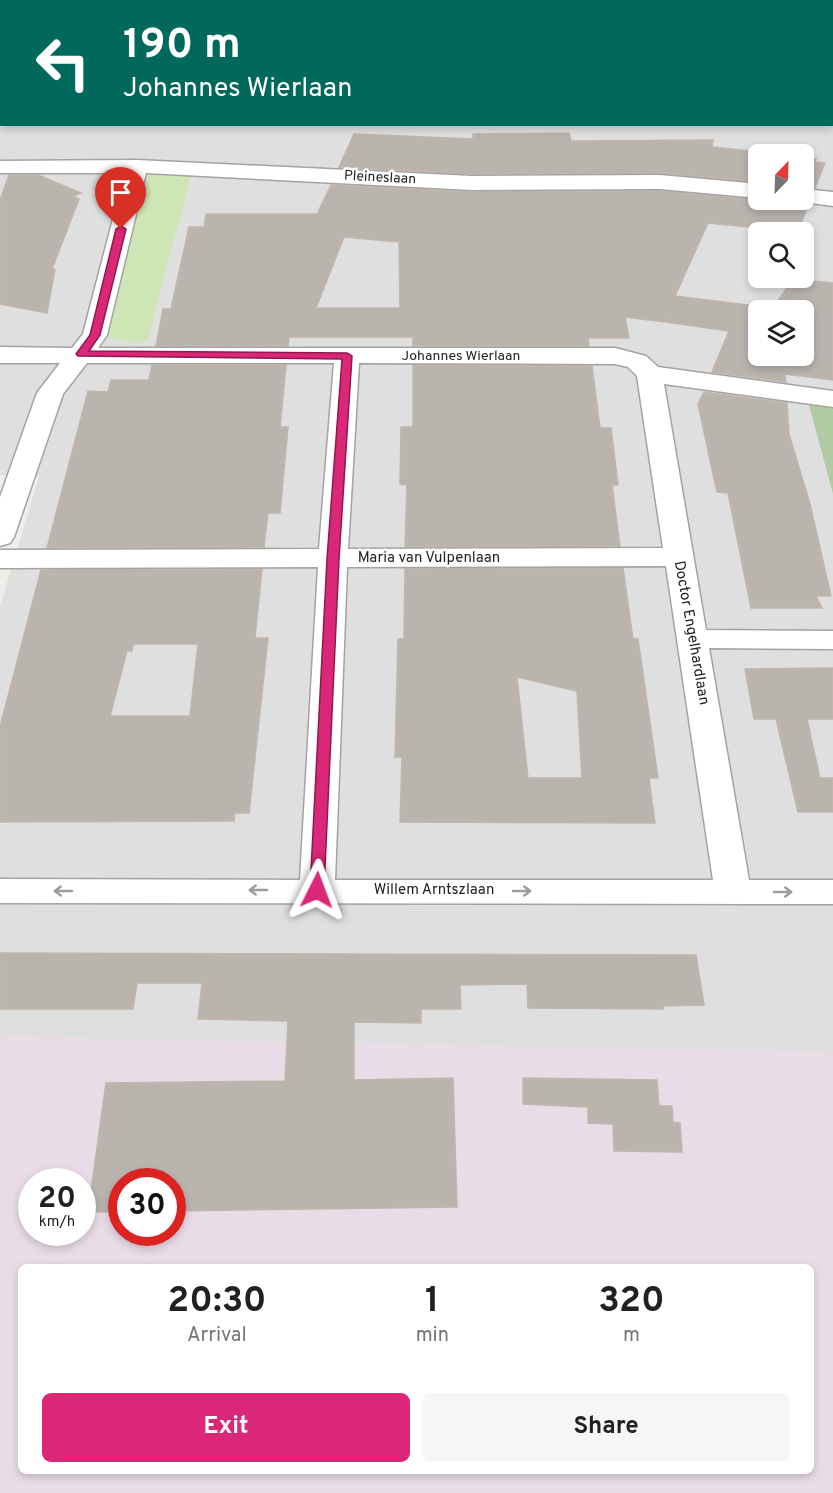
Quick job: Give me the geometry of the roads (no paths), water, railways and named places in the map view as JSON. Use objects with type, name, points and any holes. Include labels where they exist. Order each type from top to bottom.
[{"type":"street","name":"Pleineslaan","points":[[0,167],[137,166],[472,183],[660,182],[748,190]]},
{"type":"street","points":[[0,537],[50,393],[95,335],[137,166]]},
{"type":"street","points":[[814,197],[833,199]]},
{"type":"street","name":"Johannes Wierlaan","points":[[0,355],[615,356],[637,361],[650,374],[833,399]]},
{"type":"street","points":[[317,890],[333,559],[347,356]]},
{"type":"street","name":"Doctor Engelhardlaan","points":[[650,374],[734,892]]},
{"type":"street","name":"Maria van Vulpenlaan","points":[[0,559],[678,557]]},
{"type":"street","points":[[692,639],[833,640]]},
{"type":"street","name":"Willem Arntszlaan","points":[[0,891],[833,892]]}]
